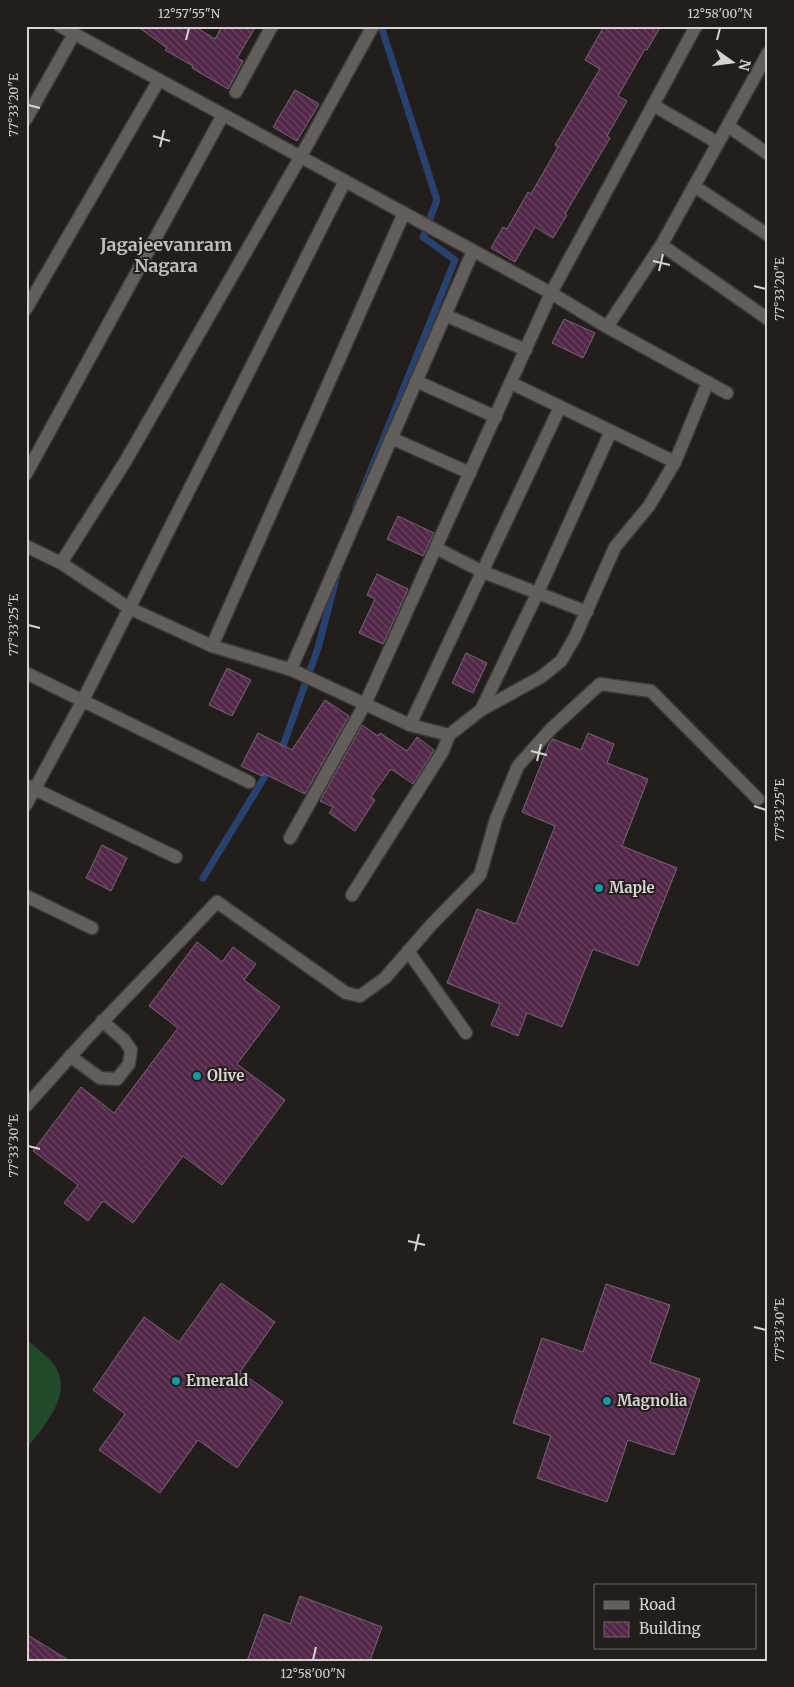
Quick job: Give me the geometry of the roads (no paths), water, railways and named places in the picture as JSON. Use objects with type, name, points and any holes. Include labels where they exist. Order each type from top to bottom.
[{"type":"street","points":[[60,26],[552,293],[607,327],[727,393]]},
{"type":"street","points":[[236,92],[272,26]]},
{"type":"street","points":[[61,563],[125,462],[301,156],[373,26]]},
{"type":"street","points":[[290,838],[365,704],[552,293],[696,26]]},
{"type":"street","points":[[26,119],[74,34]]},
{"type":"street","points":[[607,327],[662,244],[768,53]]},
{"type":"street","points":[[26,309],[159,80]]},
{"type":"street","points":[[653,105],[718,143]]},
{"type":"street","points":[[26,474],[223,115]]},
{"type":"street","points":[[728,126],[768,154]]},
{"type":"street","points":[[26,805],[31,787],[82,702],[345,181]]},
{"type":"street","points":[[694,186],[768,235]]},
{"type":"street","points":[[212,646],[404,213]]},
{"type":"street","points":[[662,244],[768,318]]},
{"type":"street","points":[[294,671],[328,582],[473,251]]},
{"type":"street","points":[[445,315],[526,350]]},
{"type":"street","points":[[416,381],[496,417]]},
{"type":"street","points":[[352,895],[442,751],[449,735],[481,710],[541,678],[561,661],[575,637],[615,548],[649,506],[675,462],[708,382]]},
{"type":"street","points":[[511,383],[675,462]]},
{"type":"street","points":[[410,725],[560,407]]},
{"type":"street","points":[[481,710],[538,592],[611,431]]},
{"type":"street","points":[[391,438],[470,473]]},
{"type":"street","points":[[26,546],[61,563],[129,608],[212,646],[294,671],[410,725],[449,735]]},
{"type":"street","points":[[436,548],[483,572],[586,612]]},
{"type":"street","points":[[26,673],[249,782]]},
{"type":"street","points":[[26,1106],[102,1021],[217,902],[346,993],[360,996],[385,978],[432,924],[480,875],[496,820],[518,766],[551,730],[600,684],[651,691],[758,799]]},
{"type":"street","points":[[31,787],[176,857]]},
{"type":"street","points":[[26,896],[92,928]]},
{"type":"street","points":[[408,951],[466,1034]]},
{"type":"street","points":[[70,1056],[100,1078],[117,1079],[129,1064],[131,1050],[124,1040],[102,1021]]},
{"type":"waterway","points":[[356,507],[455,260],[423,237],[437,200],[381,26]]},
{"type":"waterway","points":[[279,752],[283,746],[318,648],[337,575]]},
{"type":"waterway","points":[[203,878],[270,768]]},
{"type":"place","name":"Maple","points":[[599,888]]},
{"type":"place","name":"Olive","points":[[197,1076]]},
{"type":"place","name":"Emerald","points":[[176,1381]]},
{"type":"place","name":"Magnolia","points":[[607,1401]]},
{"type":"district","name":"Jagajeevanram Nagara","points":[[166,255]]}]
